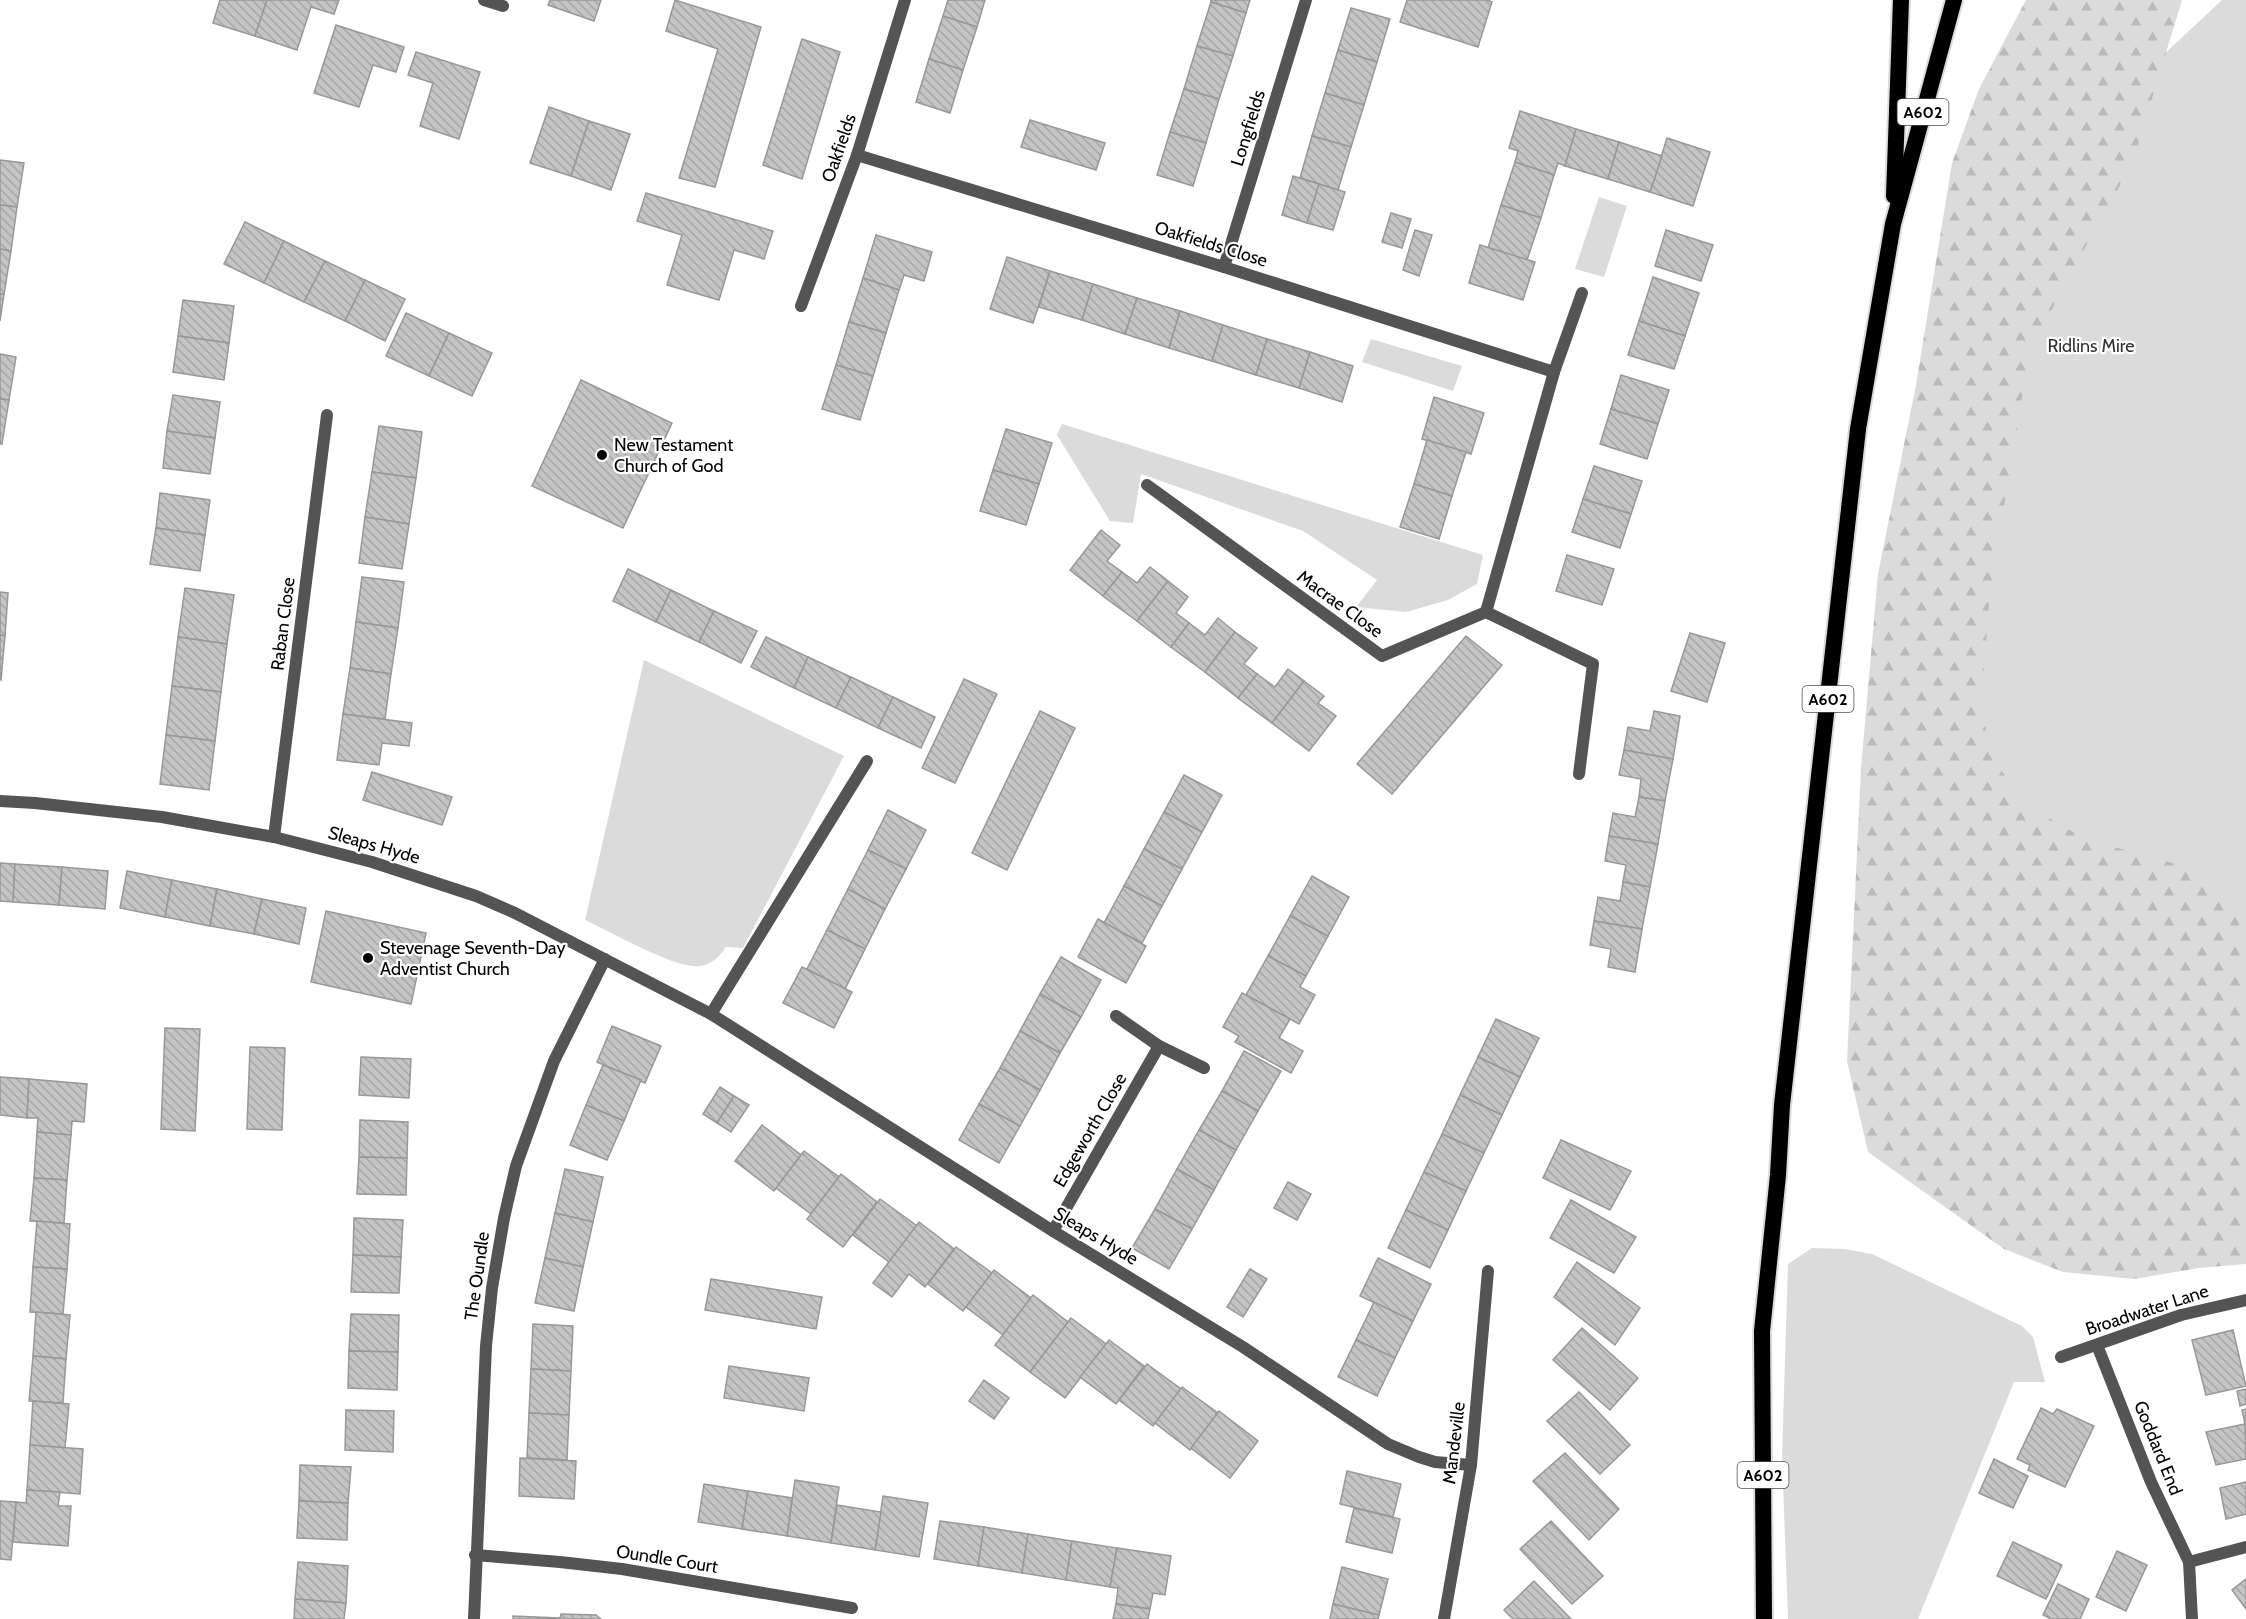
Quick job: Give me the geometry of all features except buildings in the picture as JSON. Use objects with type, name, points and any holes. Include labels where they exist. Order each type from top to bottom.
[{"type":"highway","name":"A602","points":[[1893,224],[1901,0]]},
{"type":"highway","name":"A602","points":[[1764,1619],[1762,1331],[1778,1175],[1782,1105],[1858,429],[1893,224],[1954,0]]},
{"type":"street","points":[[484,0],[503,6]]},
{"type":"street","name":"Oakfields","points":[[801,306],[857,155],[906,0]]},
{"type":"street","name":"Longfields","points":[[1224,267],[1306,0]]},
{"type":"street","name":"Oakfields Close","points":[[857,155],[1224,267],[1554,372]]},
{"type":"street","points":[[1579,774],[1593,664],[1486,612],[1554,372],[1582,293]]},
{"type":"street","name":"Raban Close","points":[[274,837],[327,415]]},
{"type":"street","name":"Macrae Close","points":[[1146,484],[1382,656],[1486,612]]},
{"type":"street","points":[[711,1014],[867,761]]},
{"type":"street","name":"Sleaps Hyde","points":[[0,801],[35,802],[162,817],[274,837],[372,862],[476,896],[515,913],[711,1014],[1053,1231],[1243,1347],[1388,1444],[1436,1462],[1471,1465]]},
{"type":"street","name":"The Oundle","points":[[474,1619],[486,1346],[492,1288],[504,1218],[516,1166],[554,1061],[605,959]]},
{"type":"street","points":[[1116,1016],[1159,1046],[1204,1068]]},
{"type":"street","name":"Edgeworth Close","points":[[1053,1231],[1159,1046]]},
{"type":"street","name":"Mandeville","points":[[1444,1619],[1471,1465],[1488,1270]]},
{"type":"street","name":"Broadwater Lane","points":[[2061,1357],[2181,1315],[2246,1300]]},
{"type":"street","name":"Goddard End","points":[[2097,1345],[2151,1482],[2189,1562],[2192,1619]]},
{"type":"street","points":[[2189,1562],[2246,1547]]},
{"type":"street","name":"Oundle Court","points":[[476,1555],[622,1569],[852,1608]]},
{"type":"green space","points":[[2026,0],[2182,0],[2132,164],[2063,287],[2029,356],[1990,591],[1981,707],[1992,757],[2025,804],[2085,839],[2191,868],[2224,891],[2243,933],[2242,997],[2246,1006],[2246,1264],[2199,1268],[2134,1279],[2063,1272],[2004,1249],[1868,1152],[1847,1061],[1861,769],[1878,574],[1916,385],[1952,163],[1979,89]]},
{"type":"green space","name":"Ridlins Mire","points":[[2222,0],[2246,0],[2246,1196],[1976,1153],[1934,301],[1996,211]]},
{"type":"green space","points":[[1599,197],[1627,206],[1604,277],[1575,269]]},
{"type":"green space","points":[[1371,339],[1462,366],[1453,391],[1362,362]]},
{"type":"green space","points":[[1062,424],[1483,555],[1477,584],[1448,600],[1406,612],[1356,607],[1377,580],[1303,531],[1141,474],[1133,523],[1110,521],[1057,435]]},
{"type":"green space","points":[[644,660],[844,756],[743,948],[726,947],[716,959],[701,966],[691,966],[661,957],[585,920]]},
{"type":"green space","points":[[1812,1248],[1845,1249],[1872,1254],[2022,1326],[2033,1337],[2045,1382],[2014,1382],[1918,1619],[1788,1619],[1782,1456],[1788,1264]]},
{"type":"place","name":"New Testament Church of God","points":[[602,455]]},
{"type":"place","name":"Stevenage Seventh-Day Adventist Church","points":[[368,958]]}]
